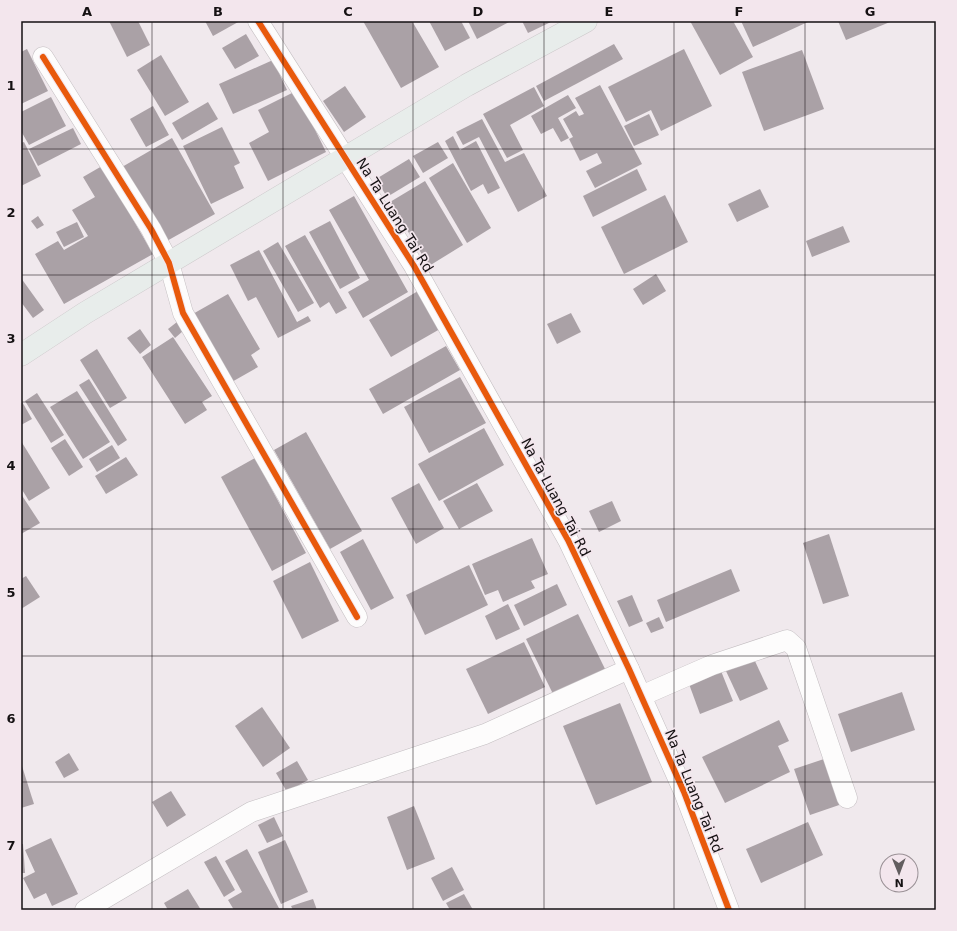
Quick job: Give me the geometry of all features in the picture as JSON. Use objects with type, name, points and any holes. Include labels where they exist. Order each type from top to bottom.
[{"type":"main road","points":[[21,355],[85,313],[344,158],[467,86],[586,21]]},
{"type":"street","name":"Na Ta Luang Tai Rd","points":[[258,21],[414,266],[568,540],[629,669],[684,792],[729,910]]},
{"type":"street","points":[[44,57],[152,229],[169,263],[183,313],[357,617]]},
{"type":"street","points":[[641,696],[712,665],[787,640],[796,648],[847,798]]},
{"type":"street","points":[[85,910],[251,812],[485,734],[629,669]]},
{"type":"building","points":[[109,21],[138,21],[150,45],[127,57]]},
{"type":"building","points":[[205,21],[240,21],[213,36]]},
{"type":"building","points":[[363,21],[412,21],[439,67],[401,88]]},
{"type":"building","points":[[429,21],[461,21],[470,38],[445,51]]},
{"type":"building","points":[[468,21],[511,21],[477,39]]},
{"type":"building","points":[[522,21],[553,21],[528,33]]},
{"type":"building","points":[[690,21],[733,21],[753,57],[720,75]]},
{"type":"building","points":[[741,21],[810,21],[753,47]]},
{"type":"building","points":[[838,21],[889,21],[890,22],[846,40]]},
{"type":"building","points":[[246,34],[259,56],[235,69],[222,48]]},
{"type":"building","points":[[614,44],[623,59],[544,101],[536,86]]},
{"type":"building","points":[[27,49],[48,91],[21,104],[21,52]]},
{"type":"building","points":[[684,49],[712,106],[661,131],[651,110],[626,122],[608,87]]},
{"type":"building","points":[[802,50],[824,109],[764,131],[742,72]]},
{"type":"building","points":[[161,55],[189,102],[165,116],[137,70]]},
{"type":"building","points":[[273,60],[287,90],[233,114],[219,84]]},
{"type":"building","points":[[600,85],[642,164],[595,188],[586,171],[602,163],[597,153],[580,161],[569,139],[573,137],[563,119],[576,111],[579,116],[584,114],[575,98]]},
{"type":"building","points":[[345,86],[366,117],[344,132],[323,101]]},
{"type":"building","points":[[534,87],[544,106],[510,125],[523,150],[507,158],[483,114]]},
{"type":"building","points":[[296,91],[326,152],[268,181],[249,143],[269,132],[258,110]]},
{"type":"building","points":[[568,95],[576,108],[558,118],[569,138],[561,142],[553,128],[541,134],[531,116]]},
{"type":"building","points":[[51,97],[66,126],[29,145],[21,131],[21,112]]},
{"type":"building","points":[[208,102],[218,119],[182,140],[172,123]]},
{"type":"building","points":[[153,106],[169,135],[146,147],[130,119]]},
{"type":"building","points":[[649,114],[659,135],[634,146],[624,126]]},
{"type":"building","points":[[482,119],[505,162],[524,153],[547,196],[518,212],[479,137],[463,145],[456,132]]},
{"type":"building","points":[[222,127],[240,163],[234,166],[244,188],[211,204],[183,146]]},
{"type":"building","points":[[73,128],[81,144],[38,166],[29,149]]},
{"type":"building","points":[[453,136],[460,150],[476,141],[500,188],[488,194],[483,184],[471,191],[445,141]]},
{"type":"building","points":[[172,138],[215,214],[165,242],[122,167]]},
{"type":"building","points":[[24,142],[41,176],[21,186],[21,143]]},
{"type":"building","points":[[438,142],[448,158],[423,173],[413,156]]},
{"type":"building","points":[[409,159],[420,177],[387,197],[376,179]]},
{"type":"building","points":[[453,163],[491,228],[467,243],[429,178]]},
{"type":"building","points":[[102,166],[153,254],[64,304],[35,254],[58,241],[64,250],[88,236],[72,210],[95,197],[83,177]]},
{"type":"building","points":[[637,169],[647,190],[593,217],[583,196]]},
{"type":"building","points":[[425,181],[463,245],[429,266],[390,202]]},
{"type":"building","points":[[760,189],[769,207],[737,222],[728,204]]},
{"type":"building","points":[[665,195],[688,242],[624,274],[601,227]]},
{"type":"building","points":[[354,196],[408,292],[363,318],[348,292],[369,280],[329,210]]},
{"type":"building","points":[[38,216],[44,225],[37,229],[31,221]]},
{"type":"building","points":[[330,221],[360,278],[340,289],[309,232]]},
{"type":"building","points":[[77,222],[84,237],[64,247],[56,232]]},
{"type":"building","points":[[843,226],[850,242],[812,257],[806,241]]},
{"type":"building","points":[[305,235],[347,308],[336,314],[329,302],[320,308],[285,246]]},
{"type":"building","points":[[278,242],[314,303],[298,312],[263,251]]},
{"type":"building","points":[[259,250],[297,322],[308,316],[311,321],[278,338],[256,297],[248,301],[230,265]]},
{"type":"building","points":[[656,274],[666,291],[643,305],[633,289]]},
{"type":"building","points":[[21,278],[44,310],[33,318],[21,302]]},
{"type":"building","points":[[418,291],[440,329],[391,357],[369,320]]},
{"type":"building","points":[[228,294],[260,349],[251,355],[258,367],[230,383],[191,315]]},
{"type":"building","points":[[571,313],[581,332],[557,344],[547,324]]},
{"type":"building","points":[[177,322],[183,331],[175,338],[168,329]]},
{"type":"building","points":[[140,329],[151,345],[140,354],[127,338]]},
{"type":"building","points":[[173,337],[212,396],[202,402],[207,410],[185,424],[142,357]]},
{"type":"building","points":[[446,346],[460,370],[383,414],[369,389]]},
{"type":"building","points":[[97,349],[127,398],[110,408],[80,360]]},
{"type":"building","points":[[460,377],[486,423],[429,453],[404,407]]},
{"type":"building","points":[[89,379],[127,440],[118,446],[79,385]]},
{"type":"building","points":[[77,391],[110,442],[83,459],[50,407]]},
{"type":"building","points":[[37,393],[64,435],[51,443],[25,401]]},
{"type":"building","points":[[21,400],[32,419],[21,425]]},
{"type":"building","points":[[484,428],[504,465],[439,501],[418,464]]},
{"type":"building","points":[[306,432],[362,531],[330,549],[274,450]]},
{"type":"building","points":[[65,439],[83,467],[69,476],[51,448]]},
{"type":"building","points":[[21,441],[50,488],[29,501],[21,488]]},
{"type":"building","points":[[112,445],[120,458],[97,472],[89,459]]},
{"type":"building","points":[[126,457],[138,475],[106,494],[95,476]]},
{"type":"building","points":[[255,458],[306,553],[272,571],[221,477]]},
{"type":"building","points":[[419,483],[444,528],[416,544],[391,498]]},
{"type":"building","points":[[477,483],[493,511],[459,529],[443,501]]},
{"type":"building","points":[[21,494],[40,523],[21,534]]},
{"type":"building","points":[[612,501],[621,521],[599,532],[589,511]]},
{"type":"building","points":[[829,534],[849,596],[823,604],[803,543]]},
{"type":"building","points":[[532,538],[548,574],[531,581],[535,588],[503,602],[498,590],[485,595],[472,564]]},
{"type":"building","points":[[363,539],[394,598],[371,610],[340,552]]},
{"type":"building","points":[[310,562],[339,621],[302,639],[273,581]]},
{"type":"building","points":[[469,565],[488,605],[425,635],[406,595]]},
{"type":"building","points":[[731,569],[740,591],[666,622],[657,600]]},
{"type":"building","points":[[26,576],[40,597],[21,609],[21,579]]},
{"type":"building","points":[[557,584],[567,605],[524,626],[514,605]]},
{"type":"building","points":[[632,595],[643,621],[629,627],[617,601]]},
{"type":"building","points":[[508,604],[520,629],[496,640],[485,616]]},
{"type":"building","points":[[578,614],[607,673],[555,698],[526,639]]},
{"type":"building","points":[[659,617],[664,628],[651,633],[646,623]]},
{"type":"building","points":[[524,642],[545,687],[488,714],[466,669]]},
{"type":"building","points":[[754,659],[768,689],[740,701],[726,671]]},
{"type":"building","points":[[721,671],[733,701],[700,714],[689,684]]},
{"type":"building","points":[[902,692],[915,730],[851,752],[838,714]]},
{"type":"building","points":[[620,703],[652,782],[596,805],[563,726]]},
{"type":"building","points":[[262,707],[290,748],[263,767],[235,726]]},
{"type":"building","points":[[779,720],[789,741],[778,746],[790,772],[725,803],[702,757]]},
{"type":"building","points":[[69,753],[79,770],[64,778],[55,762]]},
{"type":"building","points":[[830,757],[845,803],[810,815],[794,769]]},
{"type":"building","points":[[297,761],[308,780],[287,792],[276,773]]},
{"type":"building","points":[[21,763],[34,804],[21,808]]},
{"type":"building","points":[[171,791],[186,815],[167,827],[152,802]]},
{"type":"building","points":[[414,806],[435,859],[407,870],[387,817]]},
{"type":"building","points":[[274,817],[283,836],[267,843],[258,825]]},
{"type":"building","points":[[808,822],[823,855],[761,883],[746,849]]},
{"type":"building","points":[[51,838],[78,894],[52,906],[46,893],[34,899],[23,878],[35,872],[25,850]]},
{"type":"building","points":[[285,840],[308,892],[281,904],[258,852]]},
{"type":"building","points":[[21,844],[23,844],[25,873],[21,873]]},
{"type":"building","points":[[247,849],[280,910],[234,910],[228,900],[242,892],[225,861]]},
{"type":"building","points":[[216,856],[235,890],[224,897],[204,862]]},
{"type":"building","points":[[452,867],[464,890],[443,901],[431,878]]},
{"type":"building","points":[[188,889],[201,910],[168,910],[164,903]]},
{"type":"building","points":[[464,894],[473,910],[450,910],[446,903]]},
{"type":"building","points":[[313,899],[317,910],[293,910],[291,906]]},
{"type":"cycle path","points":[[258,21],[414,266],[568,540],[629,669],[684,792],[729,910]]},
{"type":"cycle path","points":[[43,57],[151,229],[169,263],[183,313],[357,617]]}]
